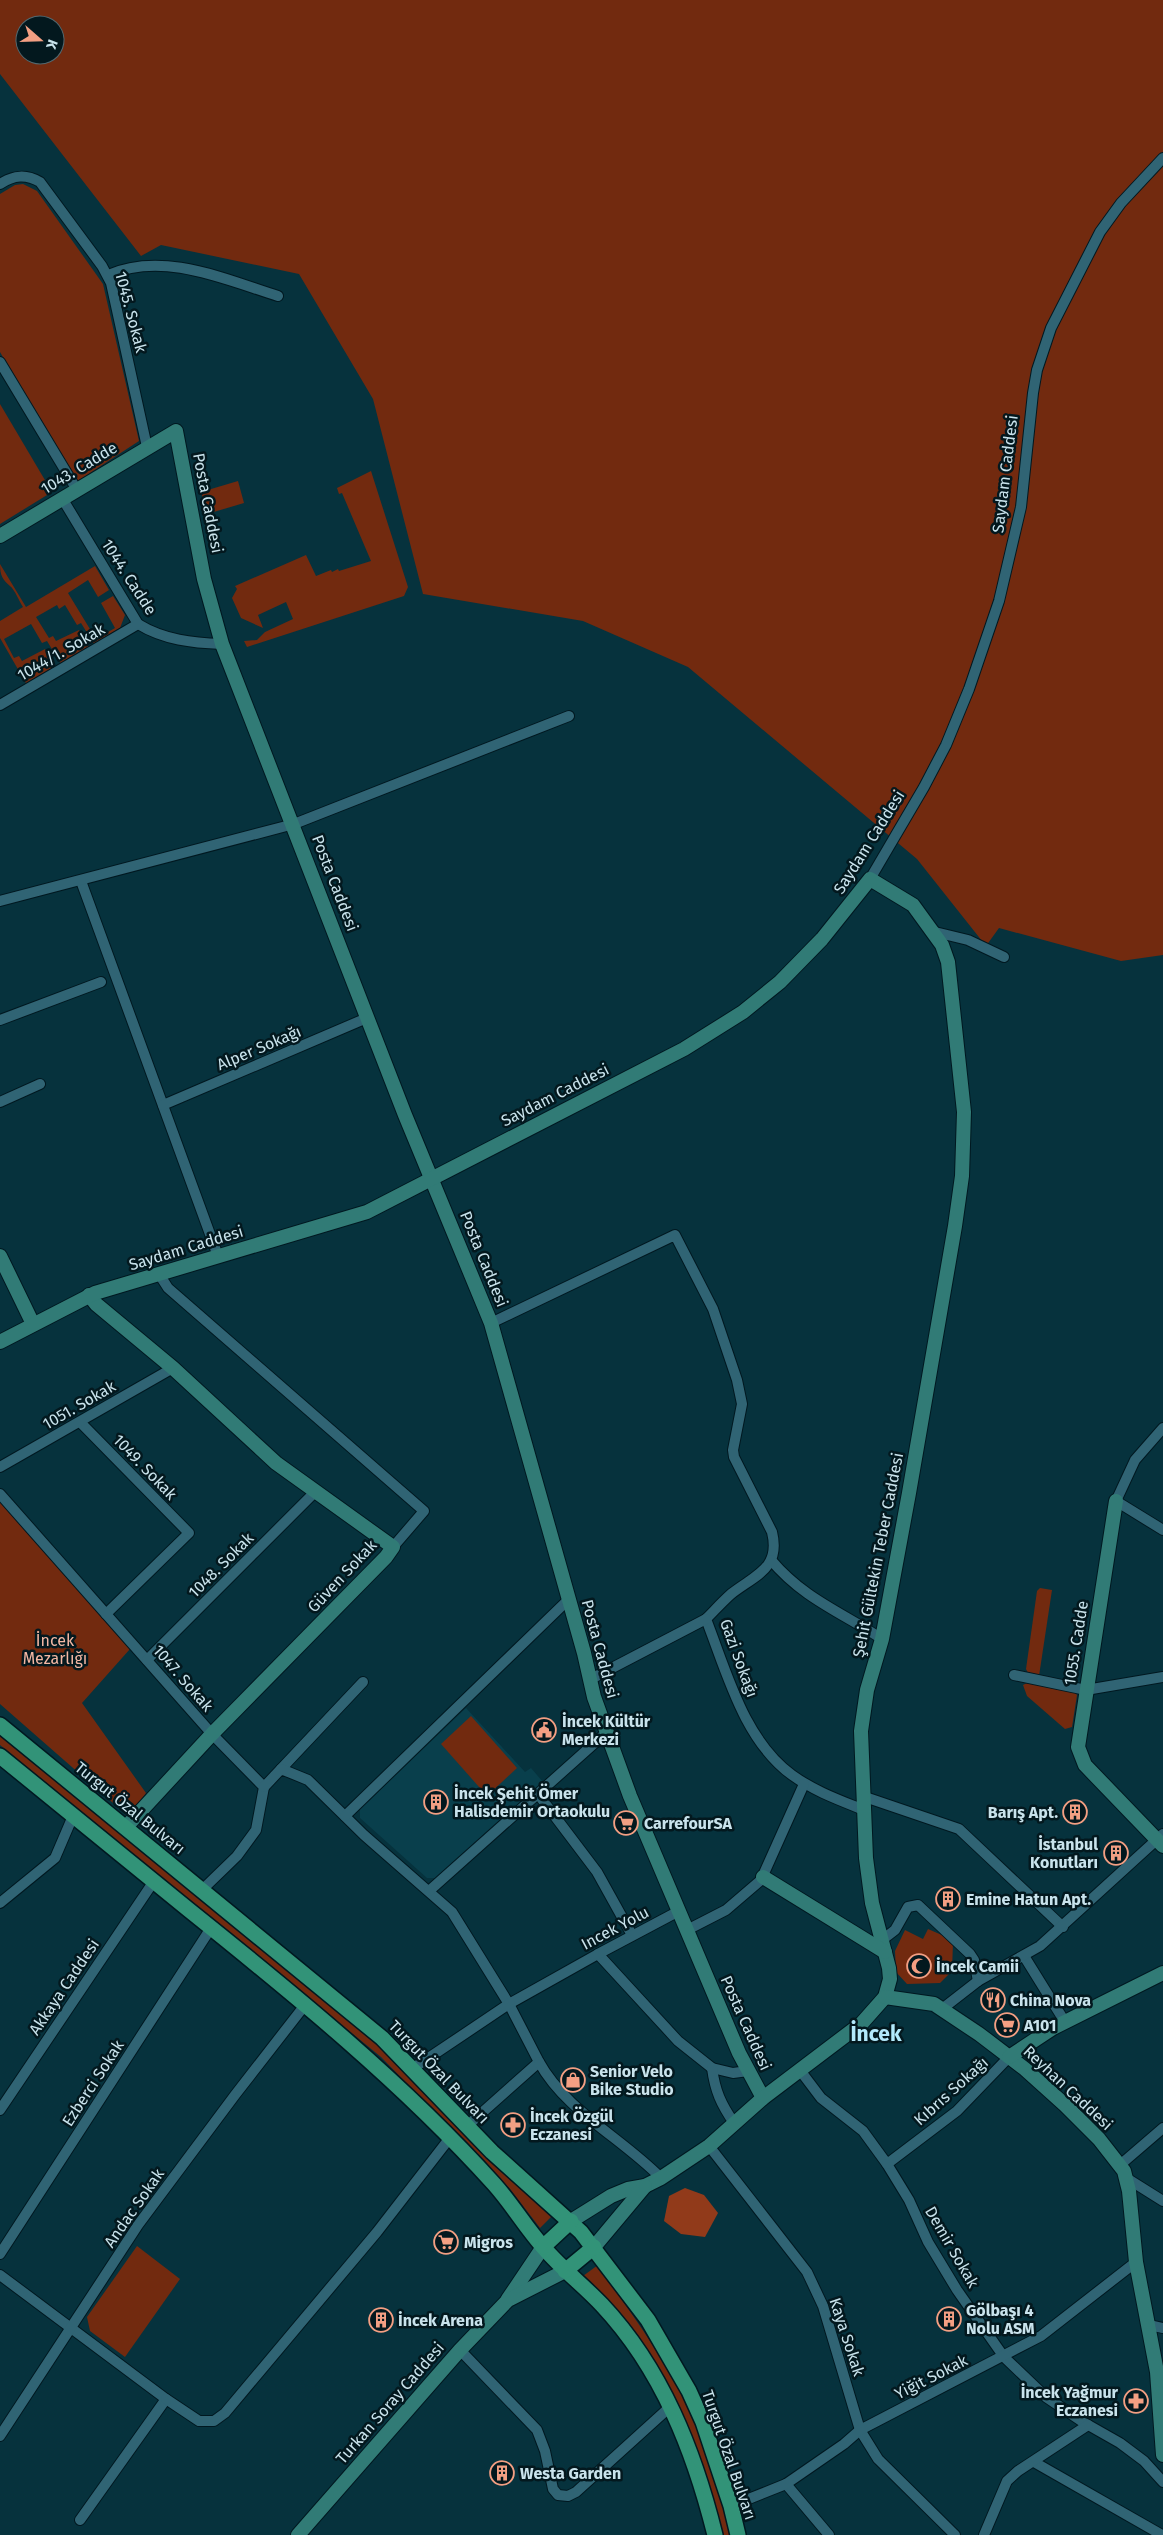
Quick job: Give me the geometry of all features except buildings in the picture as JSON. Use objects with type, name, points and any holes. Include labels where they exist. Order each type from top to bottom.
[{"type":"main road","name":"Turgut Özal Bulvarı","points":[[0,1725],[376,2032],[467,2126],[527,2184],[571,2221],[594,2247],[648,2320],[689,2391],[703,2422],[731,2506],[738,2535]]},
{"type":"main road","points":[[0,1756],[305,2005],[370,2061],[495,2185],[543,2247],[565,2271],[601,2304],[625,2332],[652,2370],[671,2406],[699,2477],[714,2535]]},
{"type":"main road","points":[[543,2247],[571,2221]]},
{"type":"main road","points":[[565,2271],[594,2247]]},
{"type":"street","name":"Saydam Caddesi","points":[[0,1342],[89,1295],[353,1217],[388,1203],[684,1049],[737,1016],[801,961],[840,918],[870,879],[924,787],[946,745],[990,629],[1016,532],[1021,507],[1033,393],[1037,370],[1051,328],[1100,232],[1121,203],[1163,158]]},
{"type":"street","name":"1045. Sokak","points":[[0,184],[16,176],[34,178],[40,182],[108,275],[148,447]]},
{"type":"street","points":[[108,275],[133,266],[184,268],[278,296]]},
{"type":"street","points":[[0,363],[77,490]]},
{"type":"street","name":"1043. Cadde","points":[[0,536],[176,432]]},
{"type":"street","name":"Posta Caddesi","points":[[176,432],[204,578],[222,644],[294,824],[367,1018],[491,1323],[591,1679],[594,1698],[630,1796],[748,2071],[763,2098]]},
{"type":"street","name":"1044. Cadde","points":[[62,498],[138,624],[158,635],[175,639],[222,644]]},
{"type":"street","name":"1044/1. Sokak","points":[[0,705],[138,624]]},
{"type":"street","points":[[0,901],[294,824],[569,716]]},
{"type":"street","name":"Şehit Gültekin Teber Caddesi","points":[[870,879],[913,905],[935,932],[948,962],[960,1064],[964,1146],[955,1226],[882,1639],[868,1690],[861,1731],[866,1858],[872,1904],[884,1946],[890,1979],[885,1997]]},
{"type":"street","points":[[81,881],[218,1256]]},
{"type":"street","points":[[935,932],[968,940],[1004,957]]},
{"type":"street","points":[[0,1020],[101,982]]},
{"type":"street","name":"Alper Sokağı","points":[[163,1105],[367,1018]]},
{"type":"street","points":[[0,1102],[40,1084]]},
{"type":"street","points":[[491,1323],[676,1235],[713,1310],[737,1380],[742,1404],[733,1450],[740,1470],[772,1532],[774,1549],[771,1560],[788,1580],[816,1601],[852,1619],[882,1639]]},
{"type":"street","points":[[0,1256],[33,1324]]},
{"type":"street","points":[[160,1274],[168,1288],[424,1512],[393,1546]]},
{"type":"street","name":"Güven Sokak","points":[[89,1295],[96,1304],[173,1368],[276,1464],[393,1546],[386,1557],[212,1734],[126,1827]]},
{"type":"street","name":"1051. Sokak","points":[[0,1467],[173,1368]]},
{"type":"street","name":"1049. Sokak","points":[[80,1422],[189,1533],[106,1614]]},
{"type":"street","name":"1055. Cadde","points":[[1161,1840],[1085,1765],[1078,1747],[1116,1501],[1135,1460],[1163,1428]]},
{"type":"street","name":"1048. Sokak","points":[[148,1660],[316,1491]]},
{"type":"street","name":"1047. Sokak","points":[[0,1494],[212,1734],[264,1787]]},
{"type":"street","points":[[1116,1501],[1163,1530]]},
{"type":"street","name":"Gazi Sokağı","points":[[771,1560],[762,1572],[732,1594],[706,1619],[733,1689],[756,1734],[779,1764],[804,1784],[958,1829],[1063,1927]]},
{"type":"street","points":[[345,1816],[568,1599]]},
{"type":"street","points":[[591,1679],[706,1619]]},
{"type":"street","points":[[1014,1675],[1086,1690],[1163,1677]]},
{"type":"street","points":[[203,1889],[237,1856],[256,1830],[264,1787],[363,1682]]},
{"type":"street","points":[[429,1891],[607,1732]]},
{"type":"street","points":[[281,1769],[308,1780],[345,1816],[452,1912],[509,2004],[548,2079],[570,2102],[638,2155],[661,2178]]},
{"type":"street","points":[[687,1930],[726,1910],[763,1877],[804,1784]]},
{"type":"street","points":[[538,1794],[597,1872],[632,1935]]},
{"type":"street","points":[[0,1903],[55,1858],[74,1816]]},
{"type":"street","points":[[942,2009],[978,1981],[1024,1956],[1063,1927],[1161,1840]]},
{"type":"street","points":[[763,1877],[884,1946],[896,1930],[908,1907],[918,1905],[970,1954],[974,1960],[978,1981]]},
{"type":"street","name":"Akkaya Caddesi","points":[[0,2110],[154,1881]]},
{"type":"street","name":"Incek Yolu","points":[[412,2069],[509,2004],[566,1971],[679,1911]]},
{"type":"street","name":"Ezberci Sokak","points":[[0,2254],[211,1928]]},
{"type":"street","points":[[598,1954],[678,2041],[712,2068],[733,2073],[748,2071]]},
{"type":"street","points":[[1024,1956],[1066,2022]]},
{"type":"street","points":[[1010,2057],[1066,2022],[1163,1974]]},
{"type":"street","points":[[571,2221],[611,2196],[628,2189],[645,2186],[661,2178],[709,2146],[763,2098],[862,2023],[885,1997]]},
{"type":"street","name":"Reyhan Caddesi","points":[[885,1997],[925,2002],[942,2009],[1010,2057],[1085,2124],[1120,2165],[1128,2179],[1136,2262],[1156,2327],[1163,2454]]},
{"type":"street","name":"Andac Sokak","points":[[0,2436],[138,2225],[234,2095],[305,2005]]},
{"type":"street","name":"Kıbrıs Sokağı","points":[[887,2164],[957,2111],[1010,2057]]},
{"type":"street","points":[[467,2126],[539,2062]]},
{"type":"street","points":[[712,2068],[714,2090],[720,2104],[734,2123]]},
{"type":"street","name":"Demir Sokak","points":[[799,2070],[822,2098],[863,2131],[887,2164],[909,2200],[928,2242],[957,2290],[1004,2356],[1046,2397],[1088,2425],[1120,2443],[1144,2461],[1163,2482]]},
{"type":"street","points":[[1120,2165],[1163,2128]]},
{"type":"street","points":[[0,2276],[71,2326],[166,2399],[200,2421],[214,2421],[225,2413],[376,2232],[448,2138]]},
{"type":"street","name":"Kaya Sokak","points":[[709,2146],[807,2272],[823,2306],[860,2430],[878,2459],[955,2535]]},
{"type":"street","points":[[1128,2179],[1163,2201]]},
{"type":"street","points":[[594,2247],[645,2186]]},
{"type":"street","points":[[508,2300],[543,2247]]},
{"type":"street","name":"Yiğit Sokak","points":[[731,2506],[786,2484],[844,2444],[860,2430],[1041,2336],[1136,2262]]},
{"type":"street","name":"Turkan Soray Caddesi","points":[[301,2534],[460,2350],[508,2300],[565,2271]]},
{"type":"street","points":[[460,2350],[537,2430],[546,2451],[553,2489],[558,2495],[568,2496],[576,2492],[671,2406]]},
{"type":"street","points":[[80,2520],[166,2399]]},
{"type":"street","points":[[984,2535],[1007,2481],[1018,2470],[1034,2462],[1088,2425]]},
{"type":"street","points":[[1034,2462],[1162,2535]]},
{"type":"street","points":[[786,2484],[829,2535]]},
{"type":"shaded area","points":[[466,1708],[525,1772],[531,1768],[543,1782],[437,1878],[427,1878],[360,1818],[360,1809]]},
{"type":"shaded area","points":[[685,2188],[704,2195],[718,2213],[705,2237],[681,2234],[664,2221],[669,2196]]},
{"type":"green space","points":[[0,0],[1163,0],[1163,955],[1121,961],[999,928],[986,946],[917,859],[688,667],[583,621],[423,594],[373,399],[299,274],[161,245],[141,256],[0,74]]},
{"type":"green space","points":[[23,184],[37,191],[103,284],[139,441],[76,482],[0,352],[0,194],[15,185]]},
{"type":"green space","points":[[0,404],[52,492],[0,524]]},
{"type":"green space","points":[[371,471],[408,587],[404,596],[247,647],[244,641],[257,640],[265,632],[293,619],[286,602],[258,615],[263,628],[241,618],[232,598],[237,589],[235,586],[306,555],[316,576],[331,570],[332,572],[338,569],[339,571],[371,561],[342,493],[339,494],[337,488]]},
{"type":"green space","points":[[238,481],[244,503],[207,514],[201,492]]},
{"type":"green space","points":[[0,564],[26,607],[95,566],[109,590],[98,597],[88,580],[68,593],[96,639],[115,628],[101,603],[113,596],[125,615],[120,628],[94,644],[81,623],[77,625],[65,605],[59,609],[57,605],[36,617],[49,638],[53,636],[56,641],[79,630],[89,647],[61,664],[47,641],[42,643],[31,624],[4,639],[14,658],[19,656],[22,661],[45,649],[56,667],[27,685],[0,638],[0,621],[23,607],[14,590],[2,577]]},
{"type":"green space","name":"İncek Mezarlığı","points":[[0,1500],[130,1649],[82,1703],[146,1793],[129,1817],[0,1704]]},
{"type":"green space","points":[[1040,1588],[1052,1590],[1039,1676],[1028,1673],[1026,1669],[1037,1591]]},
{"type":"green space","points":[[1027,1683],[1074,1692],[1077,1695],[1072,1727],[1065,1729],[1027,1696],[1023,1685]]},
{"type":"green space","points":[[471,1716],[517,1768],[487,1796],[441,1744]]},
{"type":"green space","points":[[0,1736],[373,2040],[507,2177],[552,2216],[540,2228],[510,2189],[381,2057],[0,1745]]},
{"type":"green space","points":[[928,1929],[951,1939],[953,1943],[952,1971],[940,1983],[907,1984],[896,1972],[895,1951],[905,1930],[923,1939]]},
{"type":"green space","points":[[137,2246],[180,2279],[125,2357],[90,2331],[87,2317]]},
{"type":"green space","points":[[598,2265],[678,2387],[712,2469],[731,2535],[723,2535],[714,2498],[689,2428],[655,2362],[634,2331],[610,2302],[583,2276]]},
{"type":"place","name":"İncek Kültür Merkezi","points":[[544,1730]]},
{"type":"place","name":"İncek Şehit Ömer Halisdemir Ortaokulu","points":[[436,1802]]},
{"type":"place","name":"Barış Apt.","points":[[1075,1812]]},
{"type":"place","name":"CarrefourSA","points":[[626,1823]]},
{"type":"place","name":"İstanbul Konutları","points":[[1116,1853]]},
{"type":"place","name":"Emine Hatun Apt.","points":[[948,1899]]},
{"type":"place","name":"İncek Camii","points":[[919,1966]]},
{"type":"place","name":"China Nova","points":[[993,2000]]},
{"type":"place","name":"A101","points":[[1007,2025]]},
{"type":"place","name":"Senior Velo Bike Studio","points":[[573,2080]]},
{"type":"place","name":"İncek Özgül Eczanesi","points":[[513,2125]]},
{"type":"place","name":"Migros","points":[[446,2242]]},
{"type":"place","name":"Gölbaşı 4 Nolu ASM","points":[[949,2319]]},
{"type":"place","name":"İncek Arena","points":[[381,2320]]},
{"type":"place","name":"İncek Yağmur Eczanesi","points":[[1136,2401]]},
{"type":"place","name":"Westa Garden","points":[[502,2473]]},
{"type":"district","name":"İncek","points":[[876,2034]]}]
